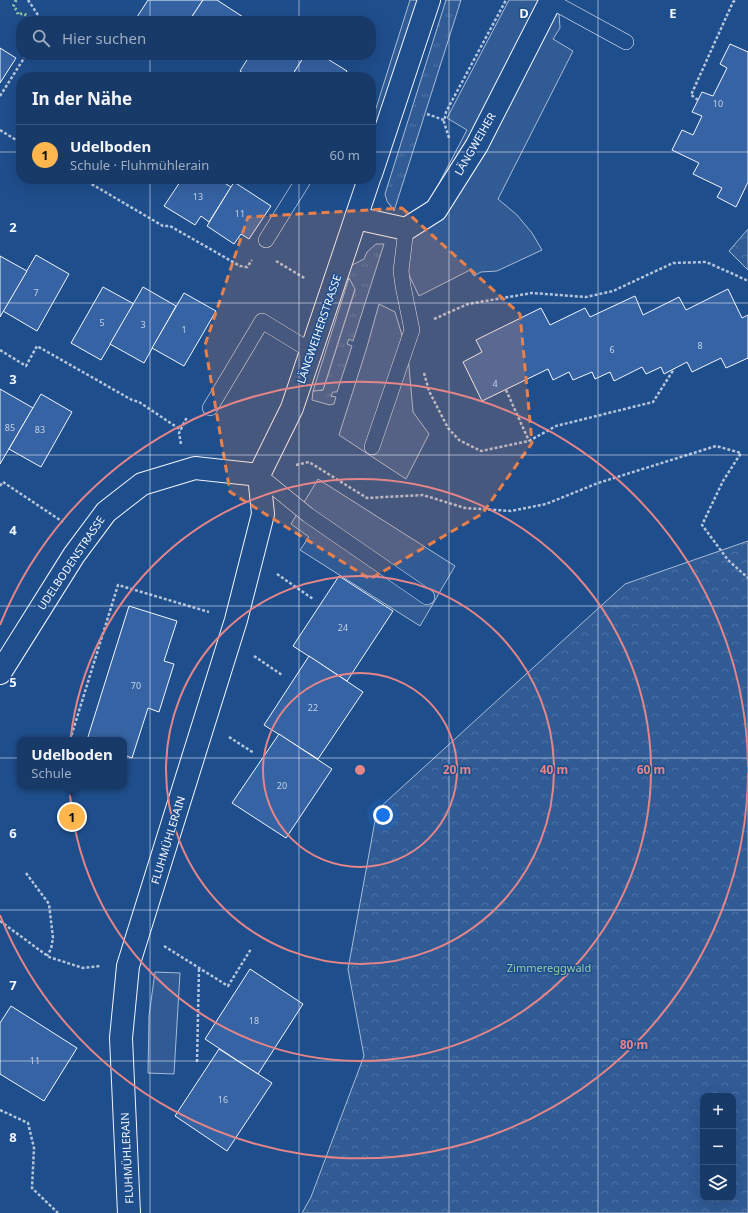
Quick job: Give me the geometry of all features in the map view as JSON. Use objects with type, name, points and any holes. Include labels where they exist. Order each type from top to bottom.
[{"type":"street","name":"LÄNGWEIHERSTRASSE","points":[[376,151],[429,0]]},
{"type":"street","name":"LÄNGWEIHER","points":[[406,229],[436,210],[477,145],[551,1]]},
{"type":"street","name":"LÄNGWEIHERSTRASSE","points":[[259,475],[292,408],[356,218],[365,184]]},
{"type":"street","points":[[356,218],[406,229]]},
{"type":"street","name":"UDELBODENSTRASSE","points":[[0,673],[74,555],[106,512],[142,484],[195,468],[259,475]]},
{"type":"street","name":"FLUHMÜHLERAIN","points":[[129,1213],[121,1038],[128,966],[236,620],[263,514],[259,475]]},
{"type":"lane","points":[[551,1],[626,42]]},
{"type":"lane","points":[[262,245],[301,184]]},
{"type":"lane","points":[[372,447],[412,330],[401,271],[406,229]]},
{"type":"lane","points":[[210,408],[262,321],[311,351]]},
{"type":"lane","points":[[259,475],[308,515],[427,596]]},
{"type":"path","points":[[28,0],[39,16]]},
{"type":"path","points":[[449,140],[444,120],[446,112],[506,0]]},
{"type":"path","points":[[698,100],[692,95],[733,2],[736,0]]},
{"type":"path","points":[[0,96],[23,60]]},
{"type":"path","points":[[427,114],[444,120]]},
{"type":"path","points":[[0,130],[16,140]]},
{"type":"path","points":[[92,184],[163,226],[170,226],[240,266],[244,267],[249,265],[262,245],[331,294]]},
{"type":"path","points":[[674,369],[653,402],[556,426],[529,441],[481,451],[459,440],[448,428],[429,391],[412,330],[468,304],[532,292],[586,297],[613,291],[673,264],[706,262],[748,281]]},
{"type":"path","points":[[0,350],[26,366],[37,346],[132,400],[139,402],[181,430]]},
{"type":"path","points":[[506,390],[529,441]]},
{"type":"path","points":[[186,470],[179,433],[187,417],[210,408]]},
{"type":"path","points":[[259,475],[309,462],[366,498],[423,496],[465,508],[511,511],[546,504],[598,483],[716,446],[741,453],[723,481],[702,524],[728,560],[748,578]]},
{"type":"path","points":[[0,486],[3,482],[59,519]]},
{"type":"path","points":[[271,570],[313,599]]},
{"type":"path","points":[[71,737],[118,585],[210,613]]},
{"type":"path","points":[[252,655],[282,675]]},
{"type":"path","points":[[228,737],[254,753]]},
{"type":"path","points":[[26,873],[49,904],[53,938],[51,949],[47,956]]},
{"type":"path","points":[[0,921],[47,956],[83,968],[103,965]]},
{"type":"path","points":[[163,946],[228,986],[251,949]]},
{"type":"path","points":[[197,1062],[199,968]]},
{"type":"path","points":[[0,1110],[28,1123],[34,1148],[32,1188],[58,1213]]},
{"type":"highlighted area","points":[[402,208],[520,314],[532,443],[482,514],[370,579],[230,492],[205,345],[248,217]]},
{"type":"green space","points":[[446,0],[461,0],[394,211],[387,201],[385,194]]},
{"type":"green space","points":[[748,229],[748,270],[729,251]]},
{"type":"green space","points":[[376,244],[384,244],[353,341],[349,339],[347,344],[352,346],[337,392],[333,392],[331,396],[336,397],[334,404],[330,405],[312,400],[313,391],[323,390],[355,290],[347,276],[346,268],[364,259],[367,252]]},
{"type":"green space","name":"Zimmereggwald","points":[[748,541],[748,1213],[302,1213],[311,1197],[364,1056],[348,969],[377,810],[625,584]]},
{"type":"shaded area","points":[[410,0],[425,0],[383,135],[376,126],[376,108]]},
{"type":"shaded area","points":[[509,0],[558,0],[560,28],[553,39],[573,51],[498,199],[517,215],[532,233],[542,250],[497,271],[481,272],[474,276],[470,270],[419,296],[408,273],[404,216],[408,217],[426,208],[467,130],[447,118]]},
{"type":"shaded area","points":[[349,278],[355,289],[323,390],[313,391]]},
{"type":"shaded area","points":[[379,304],[395,312],[408,355],[413,412],[429,434],[406,479],[339,435]]},
{"type":"shaded area","points":[[318,479],[455,566],[420,626],[300,550],[309,537],[291,524]]},
{"type":"shaded area","points":[[155,972],[180,973],[174,1074],[148,1073],[149,1016]]},
{"type":"building","points":[[148,0],[203,0],[192,16],[138,16]]},
{"type":"building","points":[[203,0],[217,0],[241,16],[192,16]]},
{"type":"building","points":[[730,44],[748,52],[748,182],[736,207],[717,197],[722,188],[693,174],[699,163],[672,150],[682,130],[693,135],[702,116],[692,112],[702,92],[713,96],[727,68],[720,64]]},
{"type":"building","points":[[0,48],[16,58],[0,83]]},
{"type":"building","points":[[247,60],[302,60],[294,72],[240,71]]},
{"type":"building","points":[[302,60],[329,60],[347,71],[346,72],[294,72]]},
{"type":"building","points":[[179,184],[226,184],[231,187],[209,222],[201,216],[195,225],[164,206]]},
{"type":"building","points":[[233,184],[237,184],[271,206],[249,239],[241,234],[234,244],[207,226]]},
{"type":"building","points":[[36,255],[69,274],[37,331],[3,311]]},
{"type":"building","points":[[0,256],[27,271],[0,317]]},
{"type":"building","points":[[103,287],[134,304],[101,360],[71,343]]},
{"type":"building","points":[[143,287],[176,306],[144,363],[110,344]]},
{"type":"building","points":[[728,289],[742,318],[748,315],[748,358],[726,368],[721,358],[692,372],[687,362],[664,374],[661,367],[646,374],[642,367],[614,381],[610,372],[595,379],[592,372],[573,380],[569,372],[553,380],[548,369],[482,401],[463,362],[482,352],[476,340],[541,308],[550,325],[585,308],[590,317],[635,296],[643,315],[679,297],[686,310]]},
{"type":"building","points":[[184,293],[216,311],[184,366],[152,348]]},
{"type":"building","points":[[0,389],[33,408],[0,464]]},
{"type":"building","points":[[41,394],[72,412],[41,467],[9,449]]},
{"type":"building","points":[[339,576],[393,611],[347,681],[293,646]]},
{"type":"building","points":[[129,606],[177,621],[164,661],[174,664],[159,712],[148,708],[132,758],[127,756],[127,737],[88,737]]},
{"type":"building","points":[[309,656],[363,692],[318,759],[264,725]]},
{"type":"building","points":[[279,734],[332,769],[286,838],[232,803]]},
{"type":"building","points":[[250,969],[303,1004],[258,1074],[205,1039]]},
{"type":"building","points":[[11,1006],[77,1048],[44,1101],[0,1074],[0,1023]]},
{"type":"building","points":[[219,1049],[272,1083],[227,1151],[175,1116]]},
{"type":"hedge","points":[[16,0],[13,7],[17,10],[18,15],[23,13],[28,16]]},
{"type":"place","name":"Udelboden","points":[[72,817]]}]
